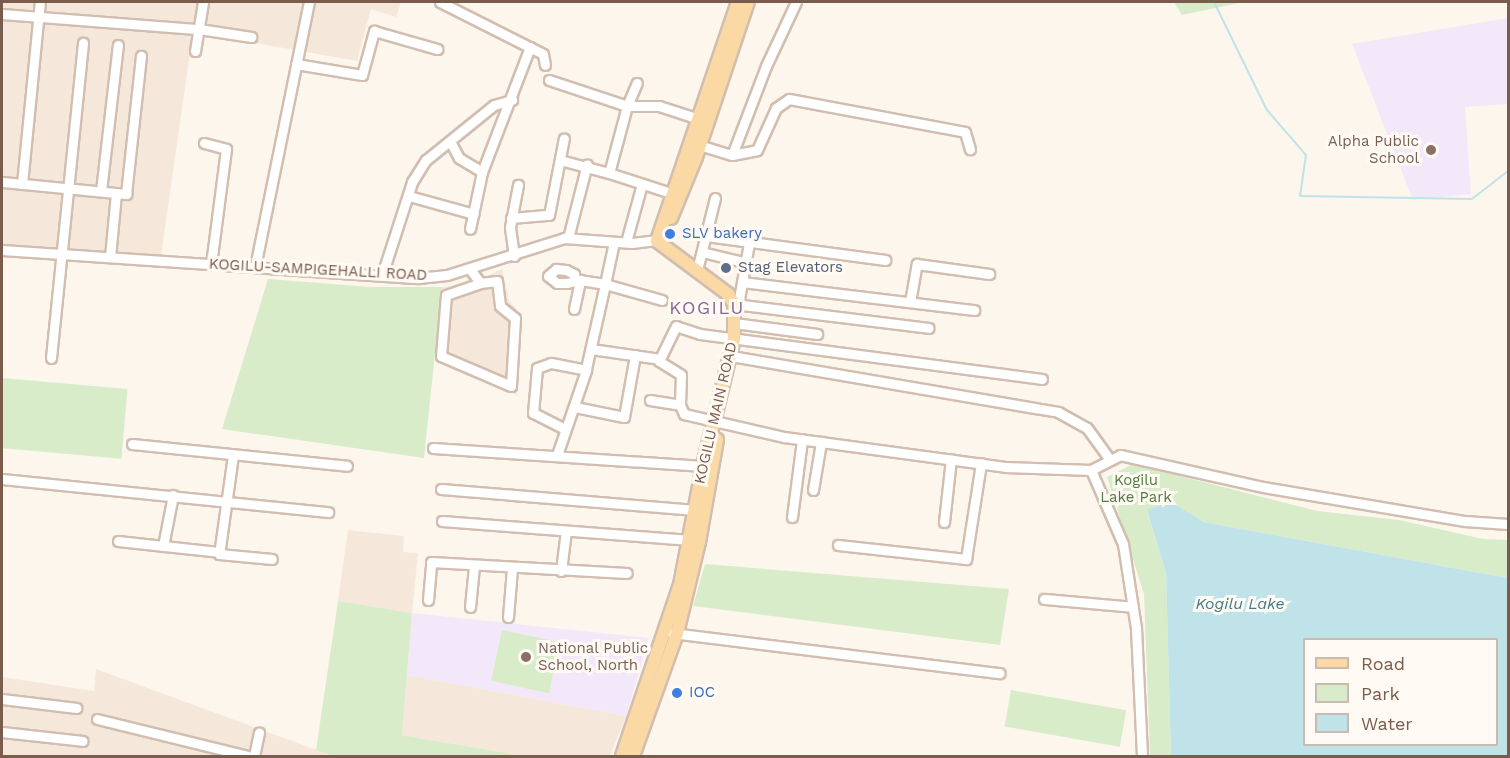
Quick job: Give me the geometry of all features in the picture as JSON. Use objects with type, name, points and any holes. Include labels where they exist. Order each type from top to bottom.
[{"type":"main road","points":[[661,240],[686,168],[697,118],[738,2]]},
{"type":"main road","points":[[661,240],[671,193],[699,145],[748,2]]},
{"type":"main road","points":[[661,240],[698,266],[735,303]]},
{"type":"main road","points":[[661,240],[717,284],[735,303]]},
{"type":"main road","name":"KOGILU MAIN ROAD","points":[[622,756],[670,633],[703,466],[733,356],[736,339],[735,303]]},
{"type":"main road","name":"KOGILU MAIN ROAD","points":[[633,756],[699,542],[717,421]]},
{"type":"street","points":[[22,184],[40,2]]},
{"type":"street","points":[[195,51],[203,2]]},
{"type":"street","points":[[255,267],[296,64],[306,2]]},
{"type":"street","points":[[440,2],[543,54],[545,65]]},
{"type":"street","points":[[732,155],[766,66],[796,2]]},
{"type":"street","points":[[2,14],[199,29],[251,38]]},
{"type":"street","points":[[296,64],[362,75],[374,31],[437,49]]},
{"type":"street","points":[[51,358],[62,255],[66,188],[83,43]]},
{"type":"street","points":[[101,191],[118,45]]},
{"type":"street","points":[[470,229],[482,172],[513,100],[531,47]]},
{"type":"street","points":[[2,182],[126,194],[141,56]]},
{"type":"street","points":[[549,80],[627,106],[659,106],[697,118]]},
{"type":"street","points":[[609,172],[627,106],[637,83]]},
{"type":"street","points":[[699,145],[732,155],[757,150],[776,108],[789,99],[965,132],[969,135],[970,149]]},
{"type":"street","points":[[382,275],[410,196],[412,182],[426,160],[451,143],[494,105],[513,100]]},
{"type":"street","points":[[511,218],[549,215],[564,138]]},
{"type":"street","points":[[204,143],[226,149],[211,264]]},
{"type":"street","points":[[451,143],[459,158],[482,172]]},
{"type":"street","points":[[560,160],[587,164],[671,193]]},
{"type":"street","points":[[568,238],[587,164]]},
{"type":"street","points":[[514,256],[511,218],[518,184]]},
{"type":"street","points":[[626,242],[642,184]]},
{"type":"street","points":[[110,257],[116,193]]},
{"type":"street","points":[[410,196],[474,214]]},
{"type":"street","points":[[698,266],[716,198]]},
{"type":"street","points":[[706,236],[885,260]]},
{"type":"street","name":"KOGILU-SAMPIGEHALLI ROAD","points":[[2,250],[418,278],[470,269],[568,238],[614,242],[661,240]]},
{"type":"street","points":[[557,455],[586,370],[614,242]]},
{"type":"street","points":[[749,243],[747,263],[735,303],[929,328]]},
{"type":"street","points":[[702,252],[747,263]]},
{"type":"street","points":[[910,302],[917,264],[989,274]]},
{"type":"street","points":[[470,269],[480,283]]},
{"type":"street","points":[[497,281],[500,306],[515,318],[511,386],[441,356],[446,295],[480,283],[497,281]]},
{"type":"street","points":[[574,309],[578,281],[605,284],[662,300]]},
{"type":"street","points":[[742,282],[974,310]]},
{"type":"street","points":[[736,323],[817,334]]},
{"type":"street","points":[[1042,379],[736,339],[676,326],[659,365],[681,375],[680,405],[684,414],[802,440],[981,463],[1091,470],[1120,454],[1263,487],[1465,521],[1509,524]]},
{"type":"street","points":[[591,349],[660,359]]},
{"type":"street","points":[[575,407],[624,417],[635,355]]},
{"type":"street","points":[[733,356],[1058,412],[1087,428],[1110,460]]},
{"type":"street","points":[[565,429],[534,413],[537,368],[551,363],[586,370]]},
{"type":"street","points":[[650,400],[680,405]]},
{"type":"street","points":[[792,517],[802,440]]},
{"type":"street","points":[[813,490],[821,442]]},
{"type":"street","points":[[132,444],[347,466]]},
{"type":"street","points":[[433,448],[703,466]]},
{"type":"street","points":[[220,552],[233,454]]},
{"type":"street","points":[[944,522],[951,459]]},
{"type":"street","points":[[838,545],[966,559],[981,463]]},
{"type":"street","points":[[1091,470],[1123,544],[1133,607],[1142,756]]},
{"type":"street","points":[[2,479],[228,500],[328,512]]},
{"type":"street","points":[[441,489],[695,510]]},
{"type":"street","points":[[164,546],[173,495]]},
{"type":"street","points":[[442,521],[566,533],[690,540]]},
{"type":"street","points":[[561,571],[566,533]]},
{"type":"street","points":[[118,541],[272,559]]},
{"type":"street","points":[[428,600],[431,562],[627,573]]},
{"type":"street","points":[[470,607],[474,566]]},
{"type":"street","points":[[508,617],[512,568]]},
{"type":"street","points":[[1044,598],[1133,607]]},
{"type":"street","points":[[670,633],[1000,673]]},
{"type":"street","points":[[2,699],[76,708]]},
{"type":"street","points":[[97,719],[248,756]]},
{"type":"street","points":[[2,732],[83,741]]},
{"type":"street","points":[[254,756],[259,733]]},
{"type":"shaded area","points":[[2,2],[401,2],[396,17],[371,9],[357,61],[193,32],[161,256],[2,246]]},
{"type":"shaded area","name":"Alpha Public School","points":[[1508,18],[1508,104],[1465,107],[1471,194],[1413,200],[1352,44]]},
{"type":"shaded area","points":[[502,269],[509,300],[521,315],[517,395],[437,361],[442,287],[464,286]]},
{"type":"shaded area","points":[[348,530],[404,536],[403,552],[418,553],[412,613],[338,601]]},
{"type":"shaded area","name":"National Public School, North","points":[[412,613],[649,638],[626,716],[407,675]]},
{"type":"shaded area","points":[[96,669],[333,756],[2,756],[2,677],[94,691]]},
{"type":"shaded area","points":[[407,675],[626,716],[610,756],[523,756],[402,735]]},
{"type":"green space","points":[[1174,2],[1239,2],[1239,3],[1182,15]]},
{"type":"green space","points":[[268,279],[371,287],[442,287],[424,458],[222,429]]},
{"type":"green space","points":[[2,378],[128,389],[121,459],[2,448]]},
{"type":"green space","name":"Kogilu Lake Park","points":[[1133,464],[1317,511],[1399,520],[1483,539],[1508,540],[1508,578],[1204,522],[1171,502],[1147,511],[1166,573],[1171,756],[1150,756],[1144,594],[1107,477]]},
{"type":"green space","points":[[705,564],[1009,589],[1000,645],[693,606]]},
{"type":"green space","points":[[338,601],[412,613],[402,735],[523,756],[333,756],[316,750]]},
{"type":"green space","points":[[502,630],[560,642],[549,693],[491,681]]},
{"type":"green space","points":[[1011,690],[1126,710],[1120,747],[1005,726]]},
{"type":"water","name":"Kogilu Lake","points":[[1171,502],[1204,522],[1508,578],[1508,756],[1171,756],[1166,573],[1147,510]]},
{"type":"waterway","points":[[1214,2],[1267,110],[1306,155],[1300,196],[1472,199],[1508,171]]},
{"type":"place","name":"Alpha Public School","points":[[1431,150]]},
{"type":"place","name":"SLV bakery","points":[[670,234]]},
{"type":"place","name":"Stag Elevators","points":[[726,268]]},
{"type":"place","name":"National Public School, North","points":[[526,657]]},
{"type":"place","name":"IOC","points":[[677,693]]},
{"type":"district","name":"KOGILU","points":[[707,308]]}]
